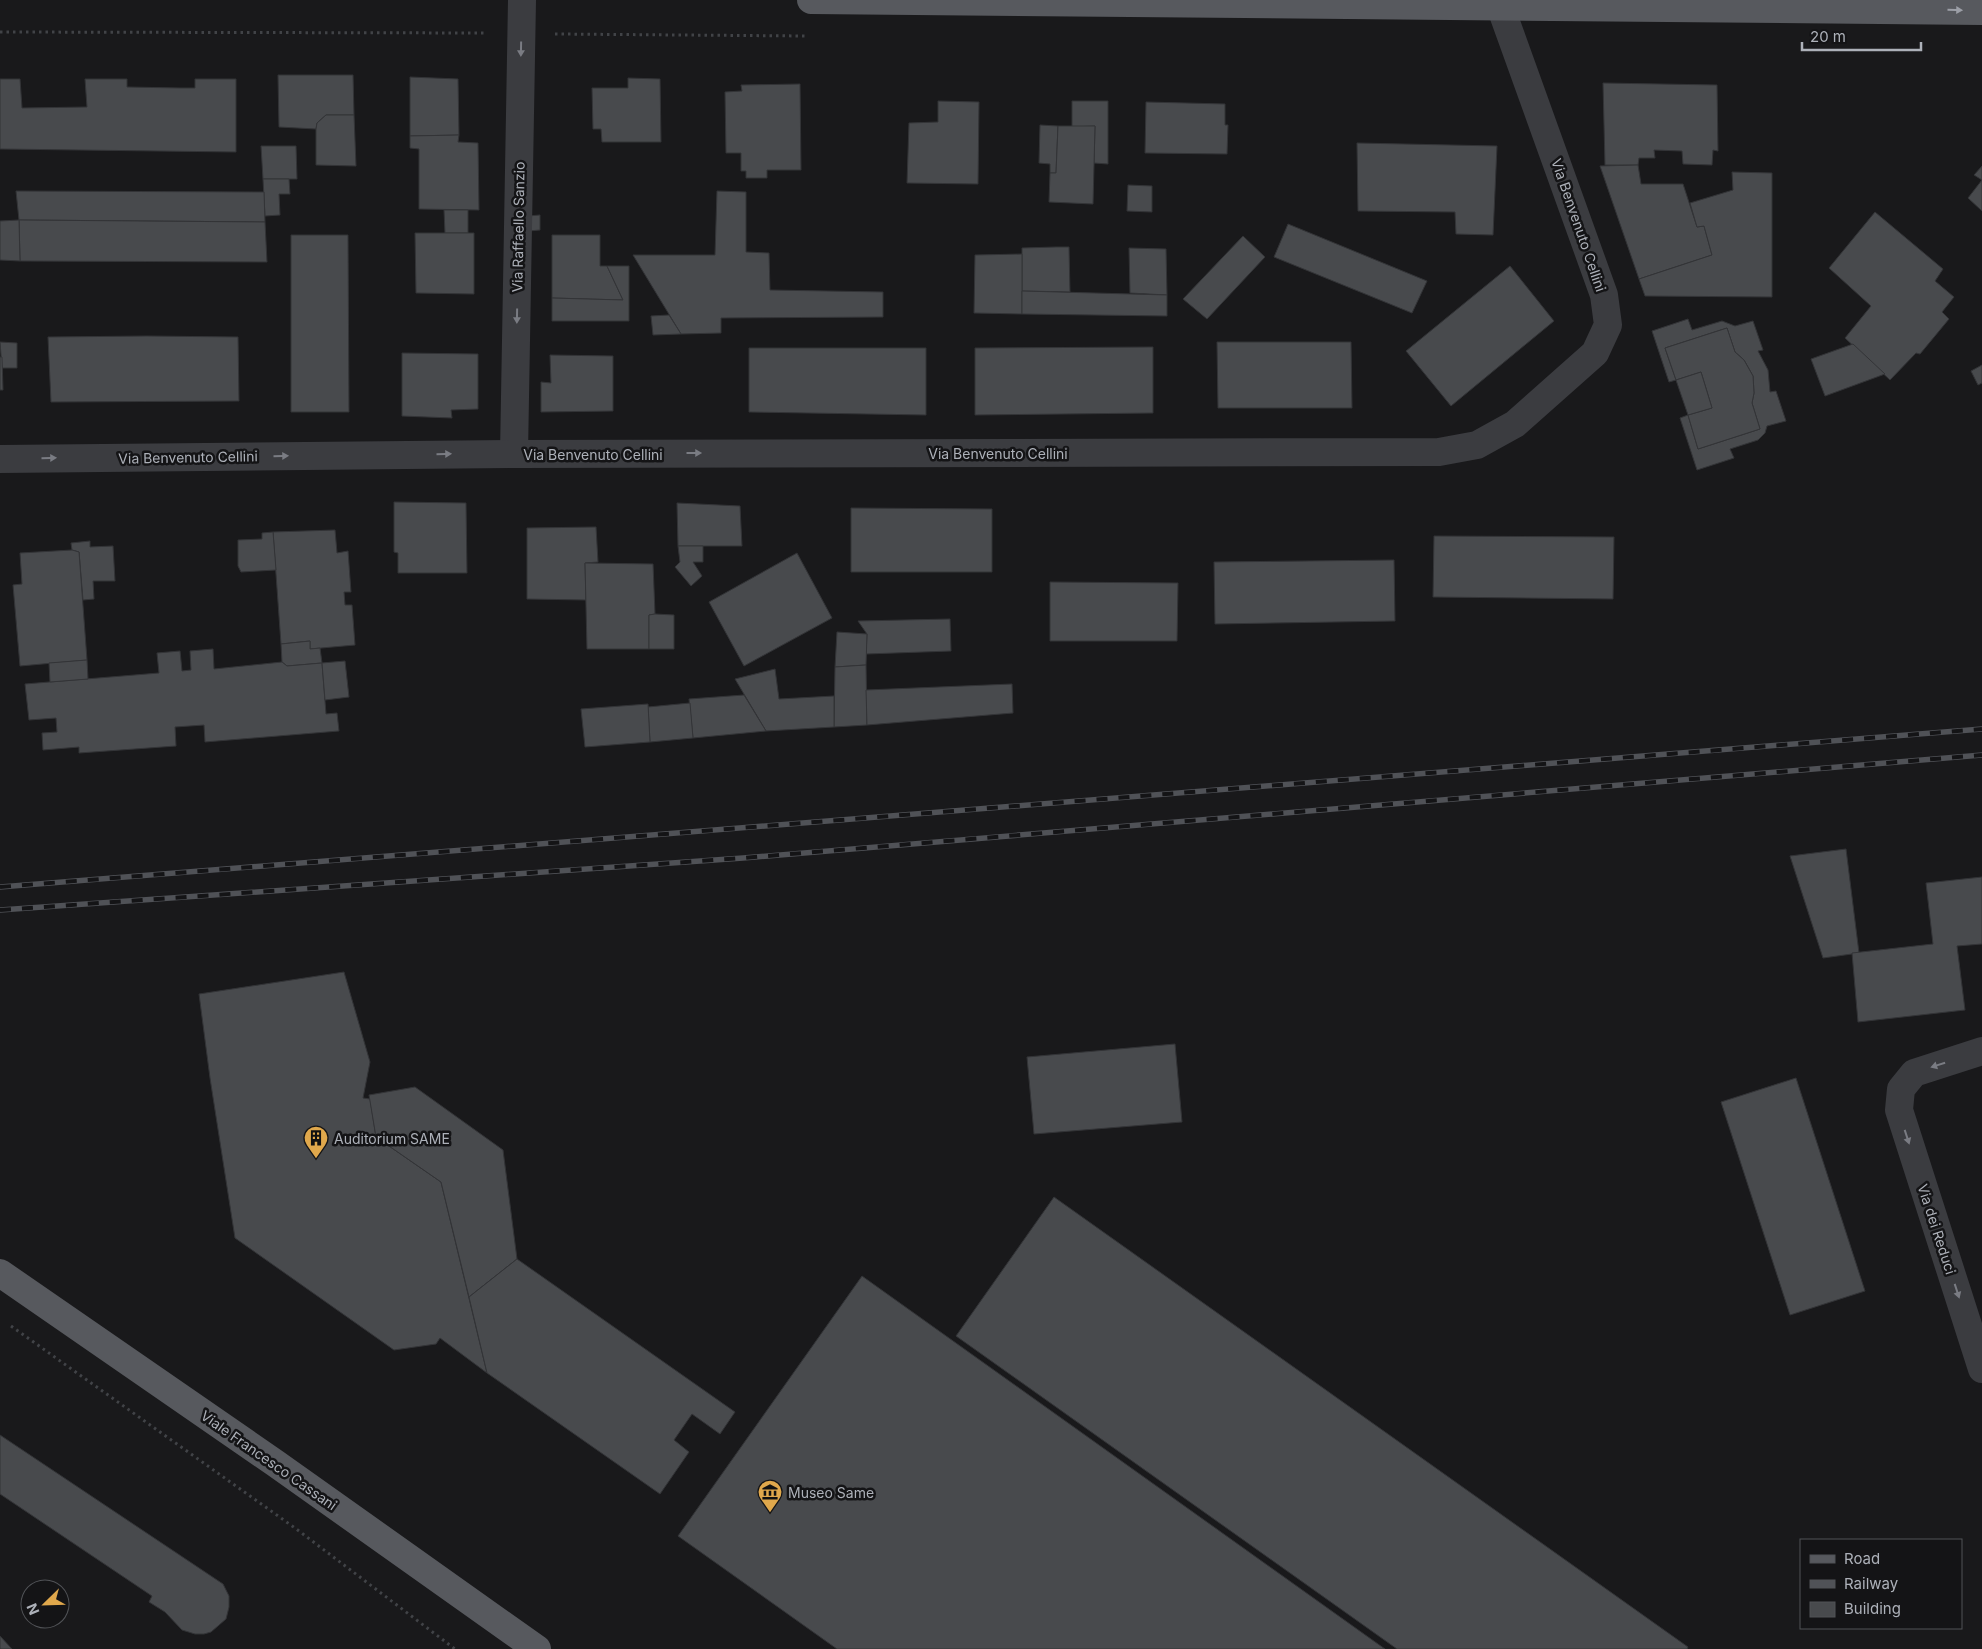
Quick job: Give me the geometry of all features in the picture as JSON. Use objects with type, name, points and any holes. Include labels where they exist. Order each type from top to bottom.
[{"type":"main road","points":[[811,0],[1499,3],[1982,11]]},
{"type":"main road","points":[[1893,10],[1923,0]]},
{"type":"main road","name":"Viale Francesco Cassani","points":[[0,1273],[275,1463],[537,1649]]},
{"type":"street","name":"Via Raffaello Sanzio","points":[[514,454],[522,0]]},
{"type":"street","name":"Via Benvenuto Cellini","points":[[0,459],[514,454],[1439,452],[1476,445],[1515,424],[1595,353],[1608,325],[1604,295],[1499,3]]},
{"type":"street","name":"Via dei Reduci","points":[[1982,1051],[1914,1073],[1902,1089],[1899,1110],[1982,1369]]},
{"type":"path","points":[[8,1324],[295,1528],[455,1649]]},
{"type":"building","points":[[278,75],[353,75],[354,115],[326,115],[317,123],[316,129],[279,127]]},
{"type":"building","points":[[410,77],[458,79],[459,135],[410,136]]},
{"type":"building","points":[[628,78],[660,79],[661,142],[602,142],[601,129],[593,129],[592,88],[628,88]]},
{"type":"building","points":[[0,79],[20,79],[22,108],[87,107],[85,79],[127,79],[127,87],[195,88],[195,79],[236,79],[236,152],[0,149]]},
{"type":"building","points":[[1603,83],[1717,85],[1718,151],[1713,150],[1712,165],[1683,164],[1682,151],[1654,150],[1655,158],[1639,158],[1638,165],[1605,165]]},
{"type":"building","points":[[800,84],[801,170],[767,170],[767,178],[746,178],[746,171],[741,171],[741,153],[726,153],[725,92],[742,91],[741,85]]},
{"type":"building","points":[[938,101],[979,102],[978,184],[907,183],[909,123],[938,122]]},
{"type":"building","points":[[1072,101],[1108,101],[1108,164],[1094,163],[1095,126],[1072,127]]},
{"type":"building","points":[[1146,102],[1225,104],[1225,125],[1228,125],[1227,154],[1145,153]]},
{"type":"building","points":[[326,115],[354,115],[356,166],[316,165],[317,123]]},
{"type":"building","points":[[1040,125],[1058,126],[1056,173],[1050,173],[1050,164],[1039,163]]},
{"type":"building","points":[[1058,126],[1095,126],[1093,204],[1049,202],[1050,173],[1056,173]]},
{"type":"building","points":[[459,135],[458,142],[478,143],[479,210],[419,209],[419,149],[410,148],[410,136]]},
{"type":"building","points":[[1357,143],[1497,146],[1493,235],[1456,234],[1455,212],[1358,211]]},
{"type":"building","points":[[261,146],[296,146],[297,179],[263,179]]},
{"type":"building","points":[[1638,165],[1641,184],[1683,184],[1697,227],[1704,226],[1712,255],[1639,279],[1600,166]]},
{"type":"building","points":[[1982,166],[1982,180],[1974,175]]},
{"type":"building","points":[[1732,172],[1772,173],[1772,297],[1645,296],[1639,279],[1712,255],[1704,226],[1697,227],[1690,203],[1733,190]]},
{"type":"building","points":[[263,179],[289,179],[290,194],[279,194],[280,215],[265,216]]},
{"type":"building","points":[[1982,180],[1982,211],[1968,198]]},
{"type":"building","points":[[1128,185],[1152,186],[1152,212],[1127,211]]},
{"type":"building","points":[[16,191],[264,192],[265,222],[19,220]]},
{"type":"building","points":[[717,191],[746,192],[746,252],[769,253],[770,290],[883,292],[883,317],[721,318],[721,333],[681,334],[633,255],[715,255]]},
{"type":"building","points":[[444,210],[468,210],[468,233],[445,233]]},
{"type":"building","points":[[1875,212],[1943,269],[1935,281],[1954,297],[1942,312],[1949,319],[1920,354],[1916,353],[1890,380],[1845,338],[1871,306],[1829,268]]},
{"type":"building","points":[[540,215],[540,230],[528,231],[528,216]]},
{"type":"building","points":[[19,220],[265,222],[267,262],[20,261]]},
{"type":"building","points":[[19,220],[20,261],[0,260],[0,221]]},
{"type":"building","points":[[1288,224],[1427,281],[1412,313],[1274,257]]},
{"type":"building","points":[[415,233],[474,233],[474,294],[416,293]]},
{"type":"building","points":[[291,235],[348,235],[349,412],[291,412]]},
{"type":"building","points":[[552,235],[600,235],[600,266],[607,266],[623,300],[552,298]]},
{"type":"building","points":[[1243,236],[1265,257],[1207,319],[1183,299]]},
{"type":"building","points":[[1069,247],[1070,292],[1022,291],[1022,248]]},
{"type":"building","points":[[1129,248],[1166,249],[1167,295],[1130,293]]},
{"type":"building","points":[[1022,254],[1022,314],[974,313],[975,255]]},
{"type":"building","points":[[607,266],[629,266],[629,321],[552,321],[552,298],[623,300]]},
{"type":"building","points":[[1510,266],[1554,321],[1451,406],[1406,351]]},
{"type":"building","points":[[1022,291],[1167,295],[1167,316],[1022,314]]},
{"type":"building","points":[[669,315],[681,334],[653,335],[651,316]]},
{"type":"building","points":[[1688,319],[1692,330],[1722,321],[1735,326],[1753,321],[1763,350],[1758,351],[1768,370],[1770,392],[1776,391],[1786,421],[1767,426],[1765,433],[1758,440],[1730,449],[1734,458],[1697,470],[1680,418],[1688,415],[1698,449],[1760,429],[1752,403],[1754,393],[1753,376],[1744,360],[1735,352],[1727,328],[1665,348],[1676,380],[1669,382],[1652,331]]},
{"type":"building","points":[[1727,328],[1735,352],[1744,360],[1753,376],[1754,393],[1752,403],[1760,429],[1698,449],[1688,415],[1712,408],[1701,372],[1676,380],[1665,348]]},
{"type":"building","points":[[48,337],[238,337],[239,401],[51,402]]},
{"type":"building","points":[[0,342],[17,343],[17,368],[2,368]]},
{"type":"building","points":[[1217,342],[1351,342],[1352,408],[1218,408]]},
{"type":"building","points":[[1853,344],[1885,374],[1825,396],[1811,359]]},
{"type":"building","points":[[1153,347],[1153,413],[975,415],[975,348]]},
{"type":"building","points":[[749,348],[926,348],[926,415],[749,412]]},
{"type":"building","points":[[402,353],[478,354],[478,409],[451,410],[452,418],[402,416]]},
{"type":"building","points":[[550,355],[613,356],[613,411],[541,412],[541,382],[551,383]]},
{"type":"building","points":[[0,357],[2,357],[3,390],[0,390]]},
{"type":"building","points":[[1982,365],[1982,383],[1978,385],[1971,371]]},
{"type":"building","points":[[1701,372],[1712,408],[1688,415],[1676,380]]},
{"type":"building","points":[[394,502],[466,503],[467,573],[398,573],[398,553],[394,552]]},
{"type":"building","points":[[677,503],[740,506],[742,546],[678,546]]},
{"type":"building","points":[[851,508],[992,509],[992,572],[851,572]]},
{"type":"building","points":[[596,527],[598,562],[585,563],[586,600],[527,599],[527,528]]},
{"type":"building","points":[[335,530],[337,553],[348,551],[351,592],[344,592],[345,605],[352,605],[355,645],[310,649],[310,641],[281,644],[273,532]]},
{"type":"building","points":[[273,532],[276,570],[241,572],[238,566],[238,540],[262,539],[262,533]]},
{"type":"building","points":[[1434,536],[1614,537],[1613,599],[1433,597]]},
{"type":"building","points":[[90,541],[90,547],[113,546],[115,581],[93,581],[94,599],[83,600],[79,552],[72,550],[71,543]]},
{"type":"building","points":[[678,546],[703,546],[703,562],[693,562],[702,576],[691,586],[675,567],[680,562]]},
{"type":"building","points":[[72,550],[79,552],[87,660],[20,666],[13,585],[22,584],[20,553]]},
{"type":"building","points":[[797,553],[832,618],[744,666],[709,602]]},
{"type":"building","points":[[1394,560],[1395,621],[1215,624],[1214,562]]},
{"type":"building","points":[[585,563],[653,564],[655,614],[649,615],[649,649],[587,649]]},
{"type":"building","points":[[1050,582],[1178,583],[1177,641],[1050,641]]},
{"type":"building","points":[[649,615],[674,615],[674,649],[649,649]]},
{"type":"building","points":[[950,619],[951,651],[866,654],[867,634],[858,621]]},
{"type":"building","points":[[837,632],[867,634],[866,665],[835,667]]},
{"type":"building","points":[[310,641],[310,649],[320,648],[322,663],[287,666],[282,662],[281,644]]},
{"type":"building","points":[[213,649],[214,669],[282,662],[287,666],[322,663],[326,714],[337,713],[339,731],[205,742],[204,725],[175,727],[176,746],[79,753],[79,747],[43,750],[42,733],[57,732],[56,718],[29,720],[25,684],[159,673],[157,653],[180,651],[182,671],[191,670],[190,651]]},
{"type":"building","points":[[87,660],[88,679],[50,682],[49,663]]},
{"type":"building","points":[[345,661],[349,697],[325,700],[322,663]]},
{"type":"building","points":[[866,665],[867,725],[834,727],[835,667]]},
{"type":"building","points":[[775,669],[779,699],[834,696],[834,727],[766,731],[735,679]]},
{"type":"building","points":[[1012,684],[1013,713],[867,725],[866,690]]},
{"type":"building","points":[[744,695],[766,731],[693,738],[689,699]]},
{"type":"building","points":[[690,703],[693,738],[650,742],[648,707]]},
{"type":"building","points":[[648,704],[650,742],[585,747],[581,709]]},
{"type":"building","points":[[1846,849],[1859,953],[1823,958],[1790,856]]},
{"type":"building","points":[[1982,877],[1982,944],[1957,946],[1965,1010],[1858,1022],[1852,953],[1933,944],[1926,883]]},
{"type":"building","name":"Auditorium SAME","points":[[344,972],[370,1062],[363,1098],[370,1099],[376,1137],[441,1182],[487,1373],[440,1338],[436,1344],[394,1350],[235,1238],[199,994]]},
{"type":"building","points":[[1175,1044],[1182,1122],[1034,1134],[1027,1057]]},
{"type":"building","points":[[1796,1078],[1865,1291],[1790,1315],[1721,1102]]},
{"type":"building","points":[[415,1087],[503,1150],[517,1259],[469,1297],[441,1182],[376,1137],[369,1095]]},
{"type":"building","points":[[1054,1197],[1688,1647],[1687,1649],[1397,1649],[956,1336]]},
{"type":"building","points":[[517,1259],[735,1412],[720,1434],[692,1414],[674,1440],[689,1452],[660,1494],[487,1373],[469,1297]]},
{"type":"building","points":[[862,1276],[1385,1649],[837,1649],[678,1536]]},
{"type":"building","points":[[0,1435],[223,1584],[229,1596],[226,1619],[211,1632],[204,1634],[195,1634],[182,1630],[165,1612],[149,1602],[152,1596],[0,1494]]},
{"type":"building","points":[[0,1636],[12,1649],[0,1649]]},
{"type":"railway","points":[[0,887],[1982,729]]},
{"type":"railway","points":[[0,910],[743,858],[1982,755]]},
{"type":"place","name":"Auditorium SAME","points":[[316,1159]]},
{"type":"place","name":"Museo Same","points":[[770,1513]]}]
